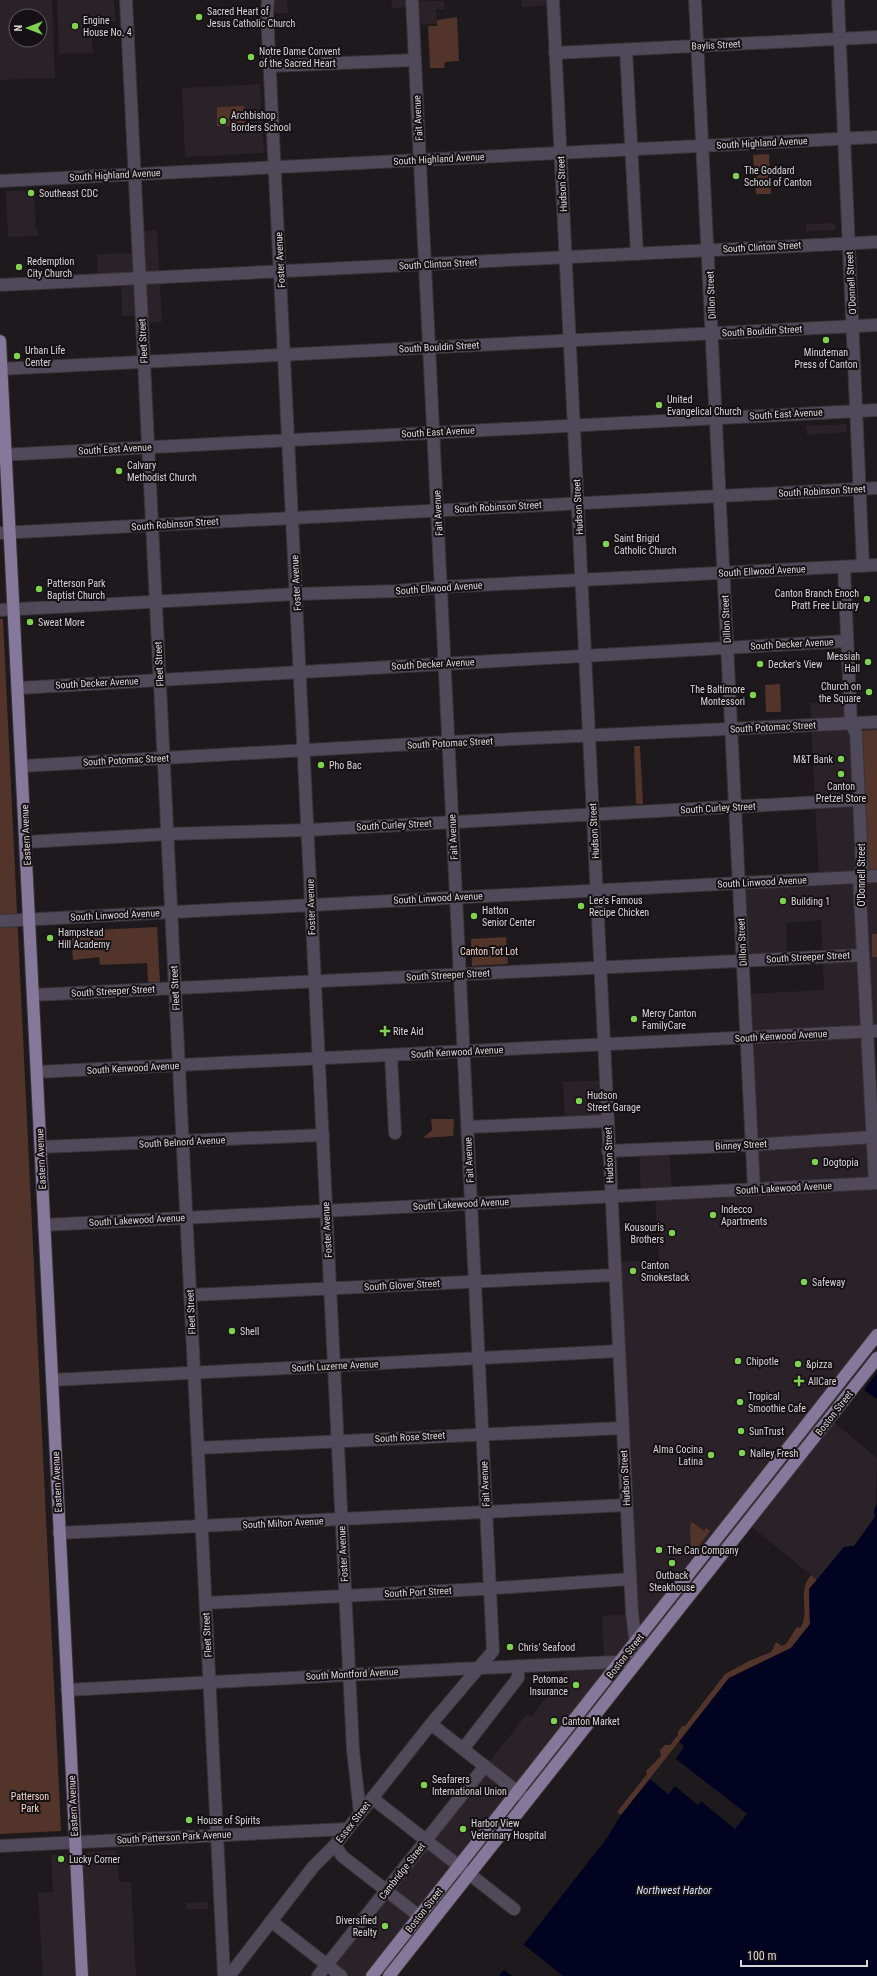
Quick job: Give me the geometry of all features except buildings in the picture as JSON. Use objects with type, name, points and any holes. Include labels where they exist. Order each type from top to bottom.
[{"type":"main road","name":"Eastern Avenue","points":[[0,342],[5,533],[15,608],[74,1843],[82,1976]]},
{"type":"main road","name":"Boston Street","points":[[372,1976],[877,1335]]},
{"type":"main road","name":"Boston Street","points":[[389,1976],[528,1800],[553,1774],[638,1661],[877,1358]]},
{"type":"street","name":"Fleet Street","points":[[126,0],[224,1976]]},
{"type":"street","name":"Foster Avenue","points":[[268,0],[267,14],[297,594],[314,981],[323,1135],[341,1520],[353,1750],[360,1813]]},
{"type":"street","name":"Fait Avenue","points":[[412,0],[493,1651],[478,1668]]},
{"type":"street","name":"Hudson Street","points":[[553,0],[590,736],[617,1352],[634,1643],[638,1661]]},
{"type":"street","name":"Dillon Street","points":[[695,0],[713,334],[754,1189]]},
{"type":"street","name":"O'Donnell Street","points":[[838,0],[863,566]]},
{"type":"street","name":"Baylis Street","points":[[555,53],[877,37]]},
{"type":"street","points":[[626,50],[637,254]]},
{"type":"street","points":[[270,66],[415,60]]},
{"type":"street","name":"South Highland Avenue","points":[[0,181],[877,137]]},
{"type":"street","name":"South Clinton Street","points":[[0,285],[877,242]]},
{"type":"street","name":"South Bouldin Street","points":[[1,369],[877,325]]},
{"type":"street","name":"South East Avenue","points":[[3,454],[574,424],[877,410]]},
{"type":"street","name":"South Robinson Street","points":[[5,533],[877,488]]},
{"type":"street","name":"South Ellwood Avenue","points":[[0,610],[297,594],[398,591],[441,587],[724,574],[877,565]]},
{"type":"street","name":"O'Donnell Street","points":[[844,567],[851,724],[856,733],[862,867],[859,877],[863,955],[872,1031],[873,1137],[876,1183]]},
{"type":"street","name":"South Decker Avenue","points":[[18,688],[847,641]]},
{"type":"street","name":"South Potomac Street","points":[[22,766],[449,742],[877,722]]},
{"type":"street","name":"South Curley Street","points":[[26,842],[167,834],[308,830],[858,800]]},
{"type":"street","name":"South Linwood Avenue","points":[[0,921],[877,876]]},
{"type":"street","name":"South Streeper Street","points":[[34,995],[863,955]]},
{"type":"street","name":"South Kenwood Avenue","points":[[37,1072],[872,1031]]},
{"type":"street","points":[[392,1055],[395,1133]]},
{"type":"street","points":[[468,1127],[607,1121]]},
{"type":"street","name":"South Belnord Avenue","points":[[41,1147],[323,1135]]},
{"type":"street","name":"Binney Street","points":[[608,1151],[752,1145],[873,1137]]},
{"type":"street","name":"South Lakewood Avenue","points":[[44,1225],[876,1183]]},
{"type":"street","name":"South Glover Street","points":[[190,1295],[614,1275]]},
{"type":"street","name":"South Luzerne Avenue","points":[[52,1380],[617,1352]]},
{"type":"street","name":"South Rose Street","points":[[198,1448],[622,1428]]},
{"type":"street","name":"South Milton Avenue","points":[[59,1533],[626,1505]]},
{"type":"street","name":"South Port Street","points":[[206,1602],[490,1588],[630,1579]]},
{"type":"street","name":"South Montford Avenue","points":[[67,1690],[210,1681],[638,1661]]},
{"type":"street","points":[[463,1749],[518,1678],[518,1666]]},
{"type":"street","name":"Essex Street","points":[[228,1976],[313,1867],[335,1845],[431,1724],[478,1668]]},
{"type":"street","points":[[431,1724],[528,1800]]},
{"type":"street","name":"Cambridge Street","points":[[318,1976],[485,1766]]},
{"type":"street","points":[[372,1798],[514,1909]]},
{"type":"street","name":"South Patterson Park Avenue","points":[[0,1846],[347,1829]]},
{"type":"street","points":[[335,1845],[342,1856],[419,1916]]},
{"type":"street","points":[[272,1921],[341,1976]]},
{"type":"shaded area","points":[[0,0],[52,0],[55,78],[0,80]]},
{"type":"shaded area","points":[[57,0],[114,0],[116,22],[91,23],[93,53],[59,54]]},
{"type":"shaded area","points":[[269,0],[287,0],[288,13],[270,13]]},
{"type":"shaded area","points":[[391,0],[444,1],[445,9],[436,9],[437,24],[412,25],[411,7],[392,8]]},
{"type":"shaded area","points":[[521,0],[553,0],[554,5],[522,7]]},
{"type":"shaded area","name":"Archbishop Borders School","points":[[260,84],[264,153],[185,157],[182,88]]},
{"type":"shaded area","points":[[34,190],[36,230],[38,230],[38,236],[8,237],[6,191]]},
{"type":"shaded area","points":[[835,223],[836,230],[806,231],[806,224]]},
{"type":"shaded area","points":[[157,230],[162,322],[142,323],[141,315],[122,316],[121,278],[98,279],[97,254],[138,253],[138,232]]},
{"type":"shaded area","points":[[846,424],[847,432],[807,435],[806,426]]},
{"type":"shaded area","points":[[851,701],[852,722],[877,721],[877,1030],[873,1030],[877,1116],[877,1343],[824,1414],[877,1458],[875,1517],[854,1546],[844,1547],[817,1580],[741,1518],[379,1976],[341,1976],[327,1967],[527,1714],[531,1717],[567,1670],[591,1660],[604,1660],[602,1616],[634,1614],[616,1262],[659,1260],[655,1195],[641,1195],[639,1149],[669,1148],[672,1193],[755,1190],[745,994],[824,990],[821,920],[786,923],[787,958],[743,960],[740,883],[819,880],[810,703]]},
{"type":"shaded area","points":[[608,1080],[612,1121],[565,1123],[563,1082]]},
{"type":"shaded area","points":[[116,1850],[119,1882],[131,1882],[136,1976],[43,1976],[38,1893],[53,1892],[51,1855]]},
{"type":"shaded area","points":[[208,1902],[208,1909],[186,1909],[186,1903]]},
{"type":"green space","points":[[457,17],[459,61],[445,62],[444,68],[430,68],[428,26],[437,26],[437,20]]},
{"type":"green space","points":[[244,106],[245,125],[217,126],[217,107]]},
{"type":"green space","points":[[769,154],[771,194],[756,194],[753,155]]},
{"type":"green space","name":"Patterson Park","points":[[0,619],[3,619],[61,1831],[0,1834]]},
{"type":"green space","points":[[780,684],[781,712],[766,712],[765,685]]},
{"type":"green space","points":[[877,730],[877,869],[868,869],[864,866],[859,731]]},
{"type":"green space","points":[[634,746],[640,746],[643,804],[636,804]]},
{"type":"green space","points":[[157,927],[160,982],[148,982],[147,963],[100,965],[99,957],[73,960],[71,931]]},
{"type":"green space","points":[[872,934],[877,934],[877,957],[872,957]]},
{"type":"green space","name":"Canton Tot Lot","points":[[506,937],[508,964],[472,966],[471,939]]},
{"type":"green space","points":[[431,1119],[454,1119],[453,1136],[423,1138],[432,1130]]},
{"type":"green space","points":[[692,1522],[704,1531],[706,1528],[710,1531],[695,1551],[691,1548],[690,1526]]},
{"type":"green space","points":[[811,1575],[817,1580],[809,1590],[810,1624],[791,1648],[729,1678],[621,1815],[617,1812],[647,1774],[646,1771],[661,1756],[660,1750],[665,1745],[670,1745],[678,1735],[678,1732],[682,1726],[685,1726],[725,1674],[749,1661],[771,1652],[776,1642],[782,1646],[786,1644],[797,1627],[800,1628],[804,1616],[804,1589]]},
{"type":"water","points":[[877,1372],[877,1399],[864,1390]]},
{"type":"water","name":"Northwest Harbor","points":[[877,1505],[877,1976],[499,1976],[607,1838],[621,1815],[650,1779],[668,1794],[675,1786],[698,1805],[701,1801],[735,1828],[746,1814],[676,1759],[684,1746],[679,1742],[729,1678],[791,1648],[810,1624],[809,1589],[844,1547],[854,1546],[875,1517],[874,1509]]},
{"type":"pier","points":[[679,1742],[684,1746],[676,1759],[747,1814],[735,1829],[701,1801],[698,1805],[675,1786],[669,1794],[650,1779],[651,1778],[668,1791],[676,1784],[698,1802],[702,1799],[735,1826],[744,1815],[674,1760],[681,1746],[678,1743]]},
{"type":"pier","points":[[523,1944],[563,1976],[512,1976],[504,1970]]},
{"type":"place","name":"Sacred Heart of Jesus Catholic Church","points":[[199,17]]},
{"type":"place","name":"Engine House No. 4","points":[[75,26]]},
{"type":"place","name":"Notre Dame Convent of the Sacred Heart","points":[[251,57]]},
{"type":"place","name":"Archbishop Borders School","points":[[223,121]]},
{"type":"place","name":"The Goddard School of Canton","points":[[736,176]]},
{"type":"place","name":"Southeast CDC","points":[[31,193]]},
{"type":"place","name":"Redemption City Church","points":[[19,267]]},
{"type":"place","name":"Minuteman Press of Canton","points":[[826,340]]},
{"type":"place","name":"Urban Life Center","points":[[17,356]]},
{"type":"place","name":"United Evangelical Church","points":[[659,405]]},
{"type":"place","name":"Calvary Methodist Church","points":[[119,471]]},
{"type":"place","name":"Saint Brigid Catholic Church","points":[[606,544]]},
{"type":"place","name":"Patterson Park Baptist Church","points":[[39,589]]},
{"type":"place","name":"Canton Branch Enoch Pratt Free Library","points":[[867,599]]},
{"type":"place","name":"Sweat More","points":[[30,622]]},
{"type":"place","name":"Messiah Hall","points":[[868,662]]},
{"type":"place","name":"Decker's View","points":[[760,664]]},
{"type":"place","name":"Church on the Square","points":[[869,692]]},
{"type":"place","name":"The Baltimore Montessori","points":[[753,695]]},
{"type":"place","name":"M&T Bank","points":[[841,759]]},
{"type":"place","name":"Pho Bac","points":[[321,765]]},
{"type":"place","name":"Canton Pretzel Store","points":[[841,774]]},
{"type":"place","name":"Building 1","points":[[783,901]]},
{"type":"place","name":"Lee's Famous Recipe Chicken","points":[[581,906]]},
{"type":"place","name":"Hatton Senior Center","points":[[474,916]]},
{"type":"place","name":"Hampstead Hill Academy","points":[[50,938]]},
{"type":"place","name":"Mercy Canton FamilyCare","points":[[634,1019]]},
{"type":"place","name":"Rite Aid","points":[[385,1031]]},
{"type":"place","name":"Hudson Street Garage","points":[[579,1101]]},
{"type":"place","name":"Dogtopia","points":[[815,1162]]},
{"type":"place","name":"Indecco Apartments","points":[[713,1215]]},
{"type":"place","name":"Kousouris Brothers","points":[[672,1233]]},
{"type":"place","name":"Canton Smokestack","points":[[633,1271]]},
{"type":"place","name":"Safeway","points":[[804,1282]]},
{"type":"place","name":"Shell","points":[[232,1331]]},
{"type":"place","name":"Chipotle","points":[[738,1361]]},
{"type":"place","name":"&pizza","points":[[798,1364]]},
{"type":"place","name":"AllCare","points":[[799,1381]]},
{"type":"place","name":"Tropical Smoothie Cafe","points":[[740,1402]]},
{"type":"place","name":"SunTrust","points":[[741,1431]]},
{"type":"place","name":"Nalley Fresh","points":[[742,1453]]},
{"type":"place","name":"Alma Cocina Latina","points":[[711,1455]]},
{"type":"place","name":"The Can Company","points":[[659,1550]]},
{"type":"place","name":"Outback Steakhouse","points":[[672,1563]]},
{"type":"place","name":"Chris' Seafood","points":[[510,1647]]},
{"type":"place","name":"Potomac Insurance","points":[[576,1685]]},
{"type":"place","name":"Canton Market","points":[[554,1721]]},
{"type":"place","name":"Seafarers International Union","points":[[424,1785]]},
{"type":"place","name":"House of Spirits","points":[[189,1820]]},
{"type":"place","name":"Harbor View Veterinary Hospital","points":[[463,1829]]},
{"type":"place","name":"Lucky Corner","points":[[61,1859]]},
{"type":"place","name":"Diversified Realty","points":[[385,1926]]}]
